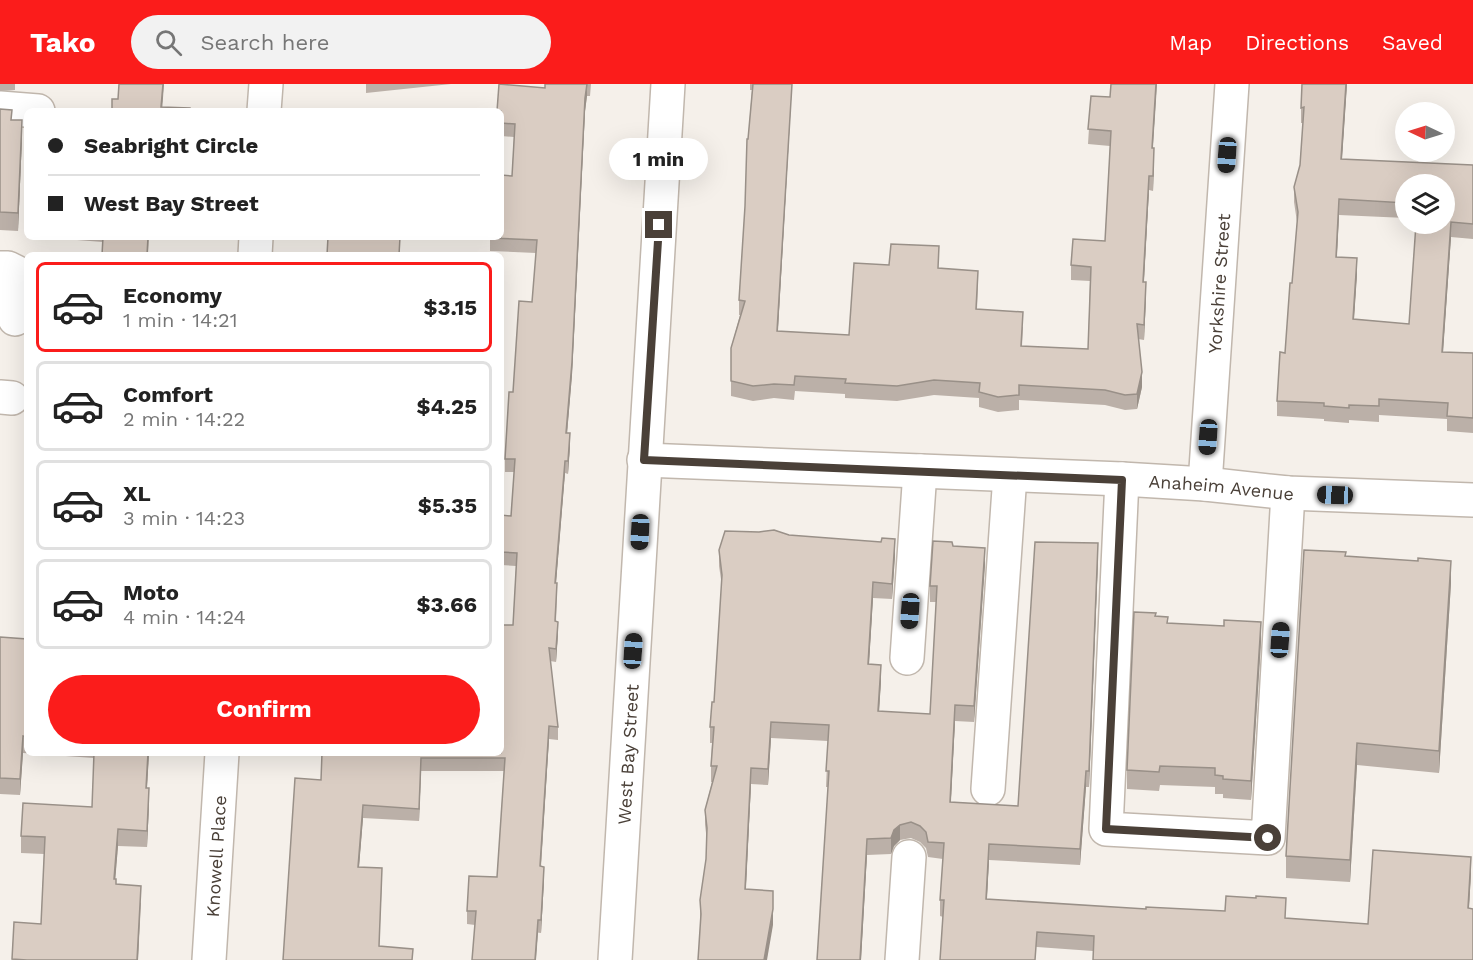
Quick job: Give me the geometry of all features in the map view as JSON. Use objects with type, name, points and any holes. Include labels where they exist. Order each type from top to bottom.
[{"type":"street","points":[[264,108],[266,84]]},
{"type":"street","name":"West Bay Street","points":[[615,960],[668,84]]},
{"type":"street","name":"Yorkshire Street","points":[[1205,484],[1232,84]]},
{"type":"street","points":[[0,108],[24,110]]},
{"type":"street","points":[[0,268],[8,268],[16,272],[15,319]]},
{"type":"street","name":"Anaheim Avenue","points":[[644,460],[1205,484],[1288,493],[1473,500]]},
{"type":"street","points":[[906,658],[920,471]]},
{"type":"street","points":[[988,789],[1010,475]]},
{"type":"street","points":[[1122,480],[1106,829],[1268,838],[1288,493]]},
{"type":"street","name":"Knowell Place","points":[[209,960],[222,756]]},
{"type":"street","points":[[902,960],[909,857]]},
{"type":"building","points":[[119,84],[163,84],[161,107],[190,108],[112,108],[112,99],[118,99]]},
{"type":"building","points":[[499,84],[545,88],[545,84],[587,84],[566,433],[570,433],[568,461],[565,461],[555,583],[557,583],[555,621],[558,622],[556,649],[549,648],[558,727],[549,726],[540,866],[544,867],[541,920],[538,920],[535,960],[472,960],[476,911],[467,911],[469,876],[497,877],[505,758],[421,758],[419,809],[363,805],[358,867],[382,868],[379,946],[413,949],[412,960],[283,960],[295,778],[321,780],[322,756],[504,756],[504,625],[513,625],[517,553],[504,552],[504,515],[511,516],[515,459],[505,459],[509,392],[513,392],[519,301],[532,302],[537,240],[504,239],[504,175],[512,176],[515,124],[504,123],[504,108],[497,108]]},
{"type":"building","points":[[753,84],[792,84],[777,331],[849,335],[854,263],[889,265],[891,244],[939,246],[938,268],[978,271],[976,309],[1023,312],[1021,346],[1088,349],[1091,267],[1071,265],[1073,239],[1105,241],[1111,131],[1088,129],[1091,96],[1110,97],[1111,84],[1156,84],[1152,148],[1154,148],[1153,176],[1149,176],[1143,282],[1146,282],[1144,325],[1137,324],[1142,372],[1137,394],[1125,395],[1105,390],[1019,385],[1019,395],[998,397],[979,392],[980,383],[934,380],[897,386],[845,383],[846,379],[795,376],[794,385],[753,386],[731,381],[731,348],[745,301],[739,300],[747,139]]},
{"type":"building","points":[[1302,84],[1346,84],[1341,159],[1473,165],[1473,224],[1455,222],[1455,174],[1395,174],[1395,202],[1339,199],[1336,257],[1357,258],[1353,319],[1409,324],[1415,234],[1450,234],[1442,352],[1473,353],[1473,418],[1447,416],[1448,403],[1379,399],[1379,406],[1349,405],[1349,408],[1324,406],[1324,403],[1277,401],[1280,352],[1285,353],[1290,283],[1292,283],[1298,212],[1294,187],[1300,165],[1304,107],[1301,108]]},
{"type":"building","points":[[0,109],[12,110],[11,120],[22,120],[18,213],[0,212]]},
{"type":"building","points":[[103,240],[148,240],[147,252],[102,252]]},
{"type":"building","points":[[328,240],[400,240],[399,252],[327,252]]},
{"type":"building","points":[[774,530],[789,535],[881,542],[882,538],[895,539],[892,584],[873,582],[868,664],[881,665],[878,711],[930,714],[937,586],[930,586],[933,541],[952,542],[953,546],[985,548],[974,706],[955,705],[950,802],[1018,806],[1035,542],[1098,543],[1089,771],[1086,771],[1080,849],[989,844],[986,899],[1146,909],[1146,907],[1225,911],[1226,896],[1256,898],[1256,896],[1286,898],[1285,918],[1368,924],[1373,850],[1471,857],[1468,908],[1473,909],[1473,960],[1093,960],[1094,936],[1037,932],[1035,960],[940,960],[944,900],[940,900],[944,843],[928,842],[926,832],[911,822],[900,825],[894,830],[891,838],[867,839],[860,960],[817,960],[829,771],[826,771],[829,725],[771,722],[768,769],[751,768],[745,889],[773,891],[773,909],[764,960],[698,960],[700,900],[706,859],[705,810],[717,766],[711,766],[714,727],[710,727],[712,702],[714,702],[722,575],[719,550],[725,531]]},
{"type":"building","points":[[1304,550],[1346,552],[1345,556],[1451,561],[1439,751],[1357,743],[1350,860],[1286,856]]},
{"type":"building","points":[[1134,612],[1156,613],[1155,616],[1168,617],[1167,623],[1224,626],[1224,620],[1261,622],[1251,781],[1223,779],[1223,776],[1215,775],[1215,768],[1160,766],[1159,772],[1127,770]]},
{"type":"building","points":[[0,637],[24,639],[24,736],[20,779],[0,778]]},
{"type":"building","points":[[94,756],[148,756],[147,831],[118,829],[114,879],[116,879],[116,884],[141,886],[137,960],[12,959],[14,922],[41,924],[45,837],[21,836],[23,803],[92,807]]},
{"type":"route","points":[[659,225],[644,460],[1122,480],[1106,829],[1268,838]]}]
